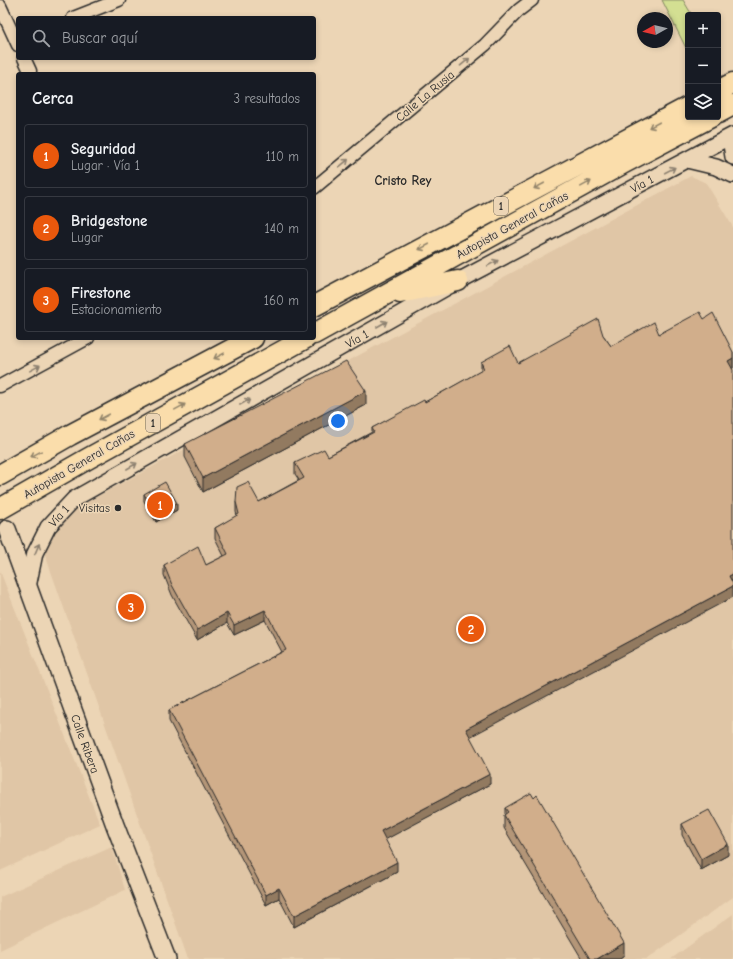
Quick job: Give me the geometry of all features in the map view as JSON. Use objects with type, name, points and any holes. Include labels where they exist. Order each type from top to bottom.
[{"type":"highway","points":[[721,89],[733,83]]},
{"type":"highway","points":[[721,111],[733,105]]},
{"type":"highway","name":"Autopista General Cañas","points":[[316,305],[685,109]]},
{"type":"highway","name":"Autopista General Cañas","points":[[316,333],[624,163],[705,120]]},
{"type":"highway","points":[[380,297],[458,281]]},
{"type":"highway","name":"1","points":[[0,475],[70,435],[249,340]]},
{"type":"highway","name":"Autopista General Cañas","points":[[0,509],[302,340]]},
{"type":"main road","name":"Calle Ribera","points":[[7,528],[115,825],[167,959]]},
{"type":"street","points":[[78,16],[119,0]]},
{"type":"street","name":"Calle La Rusia","points":[[316,186],[486,45],[520,10],[532,0]]},
{"type":"street","points":[[0,6],[16,39]]},
{"type":"street","points":[[25,60],[30,71]]},
{"type":"street","name":"Vía 1","points":[[28,587],[35,553],[48,527],[74,499],[458,281],[733,136]]},
{"type":"street","points":[[733,140],[731,144],[733,158]]},
{"type":"street","points":[[687,160],[716,167],[733,175]]},
{"type":"street","points":[[0,386],[84,340]]},
{"type":"shaded area","points":[[691,176],[706,183],[733,227],[733,897],[647,959],[188,959],[42,546],[76,508]]},
{"type":"shaded area","points":[[0,571],[100,824],[0,871]]},
{"type":"shaded area","points":[[112,847],[125,890],[0,950],[0,897]]},
{"type":"shaded area","points":[[733,914],[733,959],[671,959]]},
{"type":"green space","points":[[662,0],[683,0],[690,12],[685,12],[685,46],[673,22],[673,12],[668,12]]},
{"type":"building","points":[[700,312],[704,319],[713,313],[733,352],[733,358],[728,361],[733,370],[733,574],[729,576],[733,586],[466,729],[490,774],[381,831],[397,862],[294,916],[279,888],[266,895],[169,710],[286,650],[265,610],[234,625],[227,613],[197,630],[172,585],[164,565],[198,546],[206,565],[228,554],[215,528],[239,514],[236,502],[237,487],[248,482],[259,502],[304,478],[295,463],[324,449],[328,456],[374,432],[372,428],[424,400],[425,402],[484,369],[481,362],[510,346],[518,363],[598,319],[603,335],[611,346],[654,322],[659,334]]},
{"type":"building","points":[[346,361],[366,391],[203,478],[185,444]]},
{"type":"building","points":[[165,482],[177,503],[156,515],[144,494]]},
{"type":"building","points":[[531,793],[534,798],[537,795],[624,943],[597,959],[590,959],[504,815],[508,812],[505,808]]},
{"type":"building","points":[[709,810],[728,844],[701,859],[682,824]]},
{"type":"place","name":"Seguridad","points":[[160,505]]},
{"type":"place","name":"Visitas","points":[[118,508]]},
{"type":"place","name":"Firestone","points":[[131,607]]},
{"type":"place","name":"Bridgestone","points":[[471,629]]},
{"type":"district","name":"Cristo Rey","points":[[403,180]]}]
